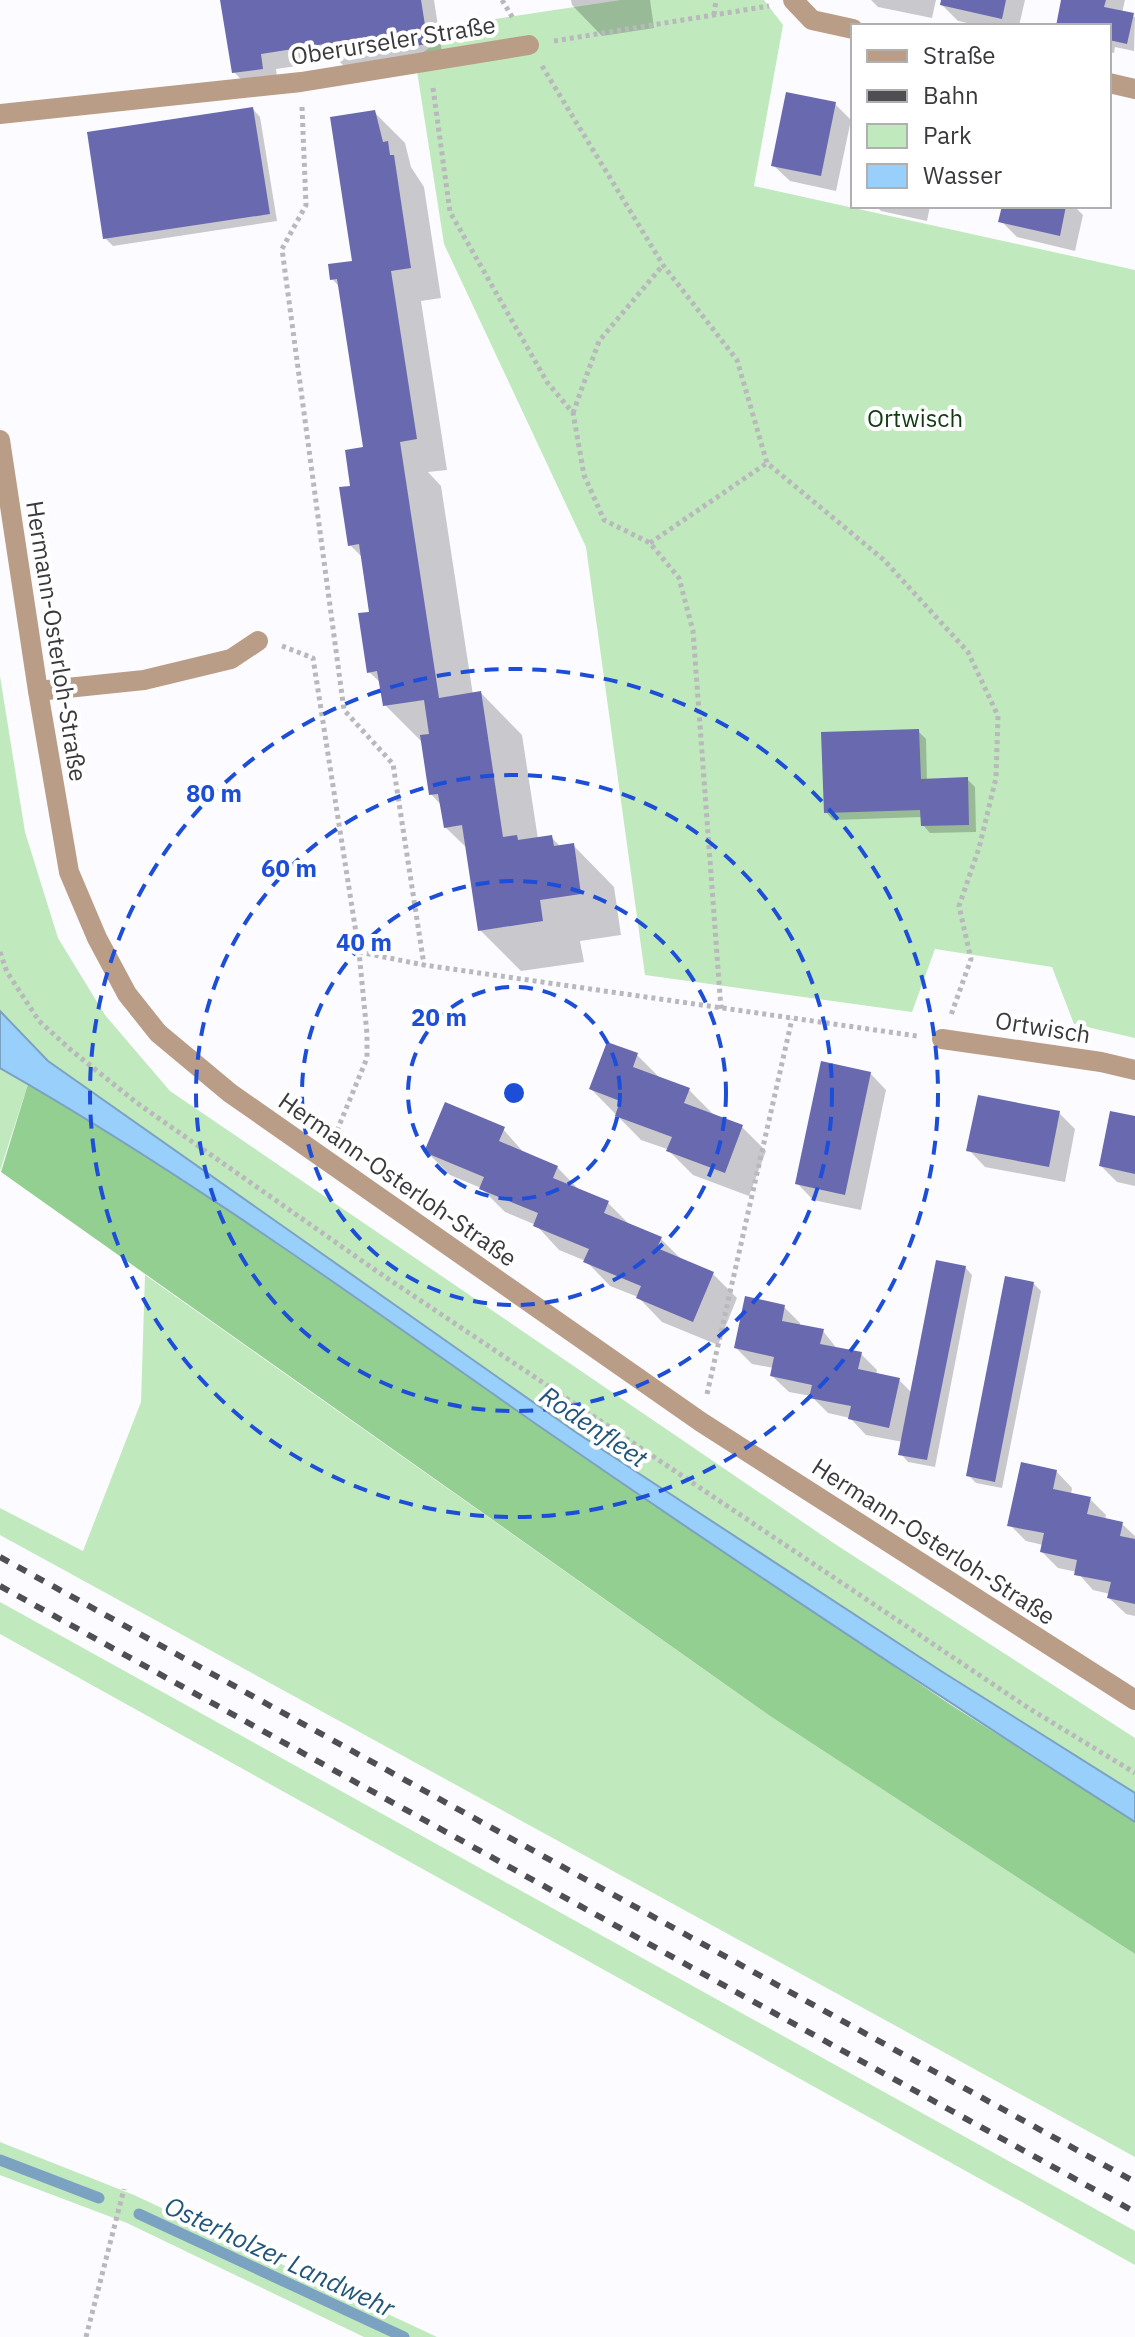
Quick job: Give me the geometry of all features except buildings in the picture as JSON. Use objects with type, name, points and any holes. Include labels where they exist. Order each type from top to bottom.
[{"type":"street","points":[[793,1],[812,20],[851,29]]},
{"type":"street","name":"Oberurseler Straße","points":[[0,114],[301,82],[529,45]]},
{"type":"street","points":[[1111,83],[1135,89]]},
{"type":"street","name":"Hermann-Osterloh-Straße","points":[[0,440],[69,872],[97,938],[127,994],[158,1033],[230,1093],[701,1422],[1135,1700]]},
{"type":"street","points":[[38,691],[144,680],[231,659],[258,641]]},
{"type":"street","name":"Ortwisch","points":[[942,1039],[1101,1062],[1135,1070]]},
{"type":"path","points":[[714,15],[716,0]]},
{"type":"path","name":"Oberurseler Straße","points":[[529,45],[793,1]]},
{"type":"path","points":[[359,952],[424,965],[942,1039],[971,959],[959,906],[979,848],[996,778],[998,716],[968,652],[884,560],[767,463],[737,360],[663,265],[529,45]]},
{"type":"path","points":[[429,60],[450,212],[547,382],[573,413]]},
{"type":"path","points":[[301,82],[306,205],[282,249],[344,710],[393,764],[424,965]]},
{"type":"path","points":[[663,265],[599,341],[573,413],[584,475],[604,520],[650,543],[679,578],[693,631],[721,1009]]},
{"type":"path","points":[[650,543],[767,463]]},
{"type":"path","points":[[258,641],[294,649],[313,658],[359,952],[367,1058],[325,1159]]},
{"type":"path","points":[[0,952],[7,972],[39,1021],[137,1103],[404,1290],[1030,1709],[1135,1773]]},
{"type":"path","points":[[701,1422],[792,1019]]},
{"type":"path","points":[[86,2337],[124,2189]]},
{"type":"green space","points":[[621,0],[764,0],[783,25],[754,186],[1135,270],[1135,1038],[1074,1024],[1052,967],[935,949],[912,1012],[645,975],[586,547],[444,244],[415,58],[462,24]]},
{"type":"green space","points":[[0,676],[25,832],[58,938],[105,1015],[170,1091],[835,1544],[1135,1738],[1135,1793],[941,1671],[577,1433],[48,1061],[28,1084],[0,1171]]},
{"type":"green space","points":[[28,1084],[182,1178],[564,1443],[951,1705],[1135,1822],[1135,1954],[770,1716],[1,1172]]},
{"type":"green space","points":[[145,1275],[770,1716],[1135,1954],[1135,2157],[0,1535],[0,1508],[83,1551],[141,1402]]},
{"type":"green space","points":[[0,1602],[1135,2231],[1135,2265],[0,1634]]},
{"type":"green space","points":[[0,2142],[134,2195],[437,2337],[364,2337],[127,2223],[0,2175]]},
{"type":"water","points":[[0,1011],[48,1061],[577,1433],[941,1671],[1135,1793],[1135,1822],[684,1525],[205,1195],[0,1068]]},
{"type":"waterway","name":"Osterholzer Landwehr","points":[[0,2160],[99,2198]]},
{"type":"waterway","name":"Osterholzer Landwehr","points":[[139,2214],[404,2337]]},
{"type":"railway","points":[[0,1557],[1135,2182]]},
{"type":"railway","points":[[0,1586],[1135,2212]]},
{"type":"water label","name":"Rodenfleet","points":[[594,1426]]}]
